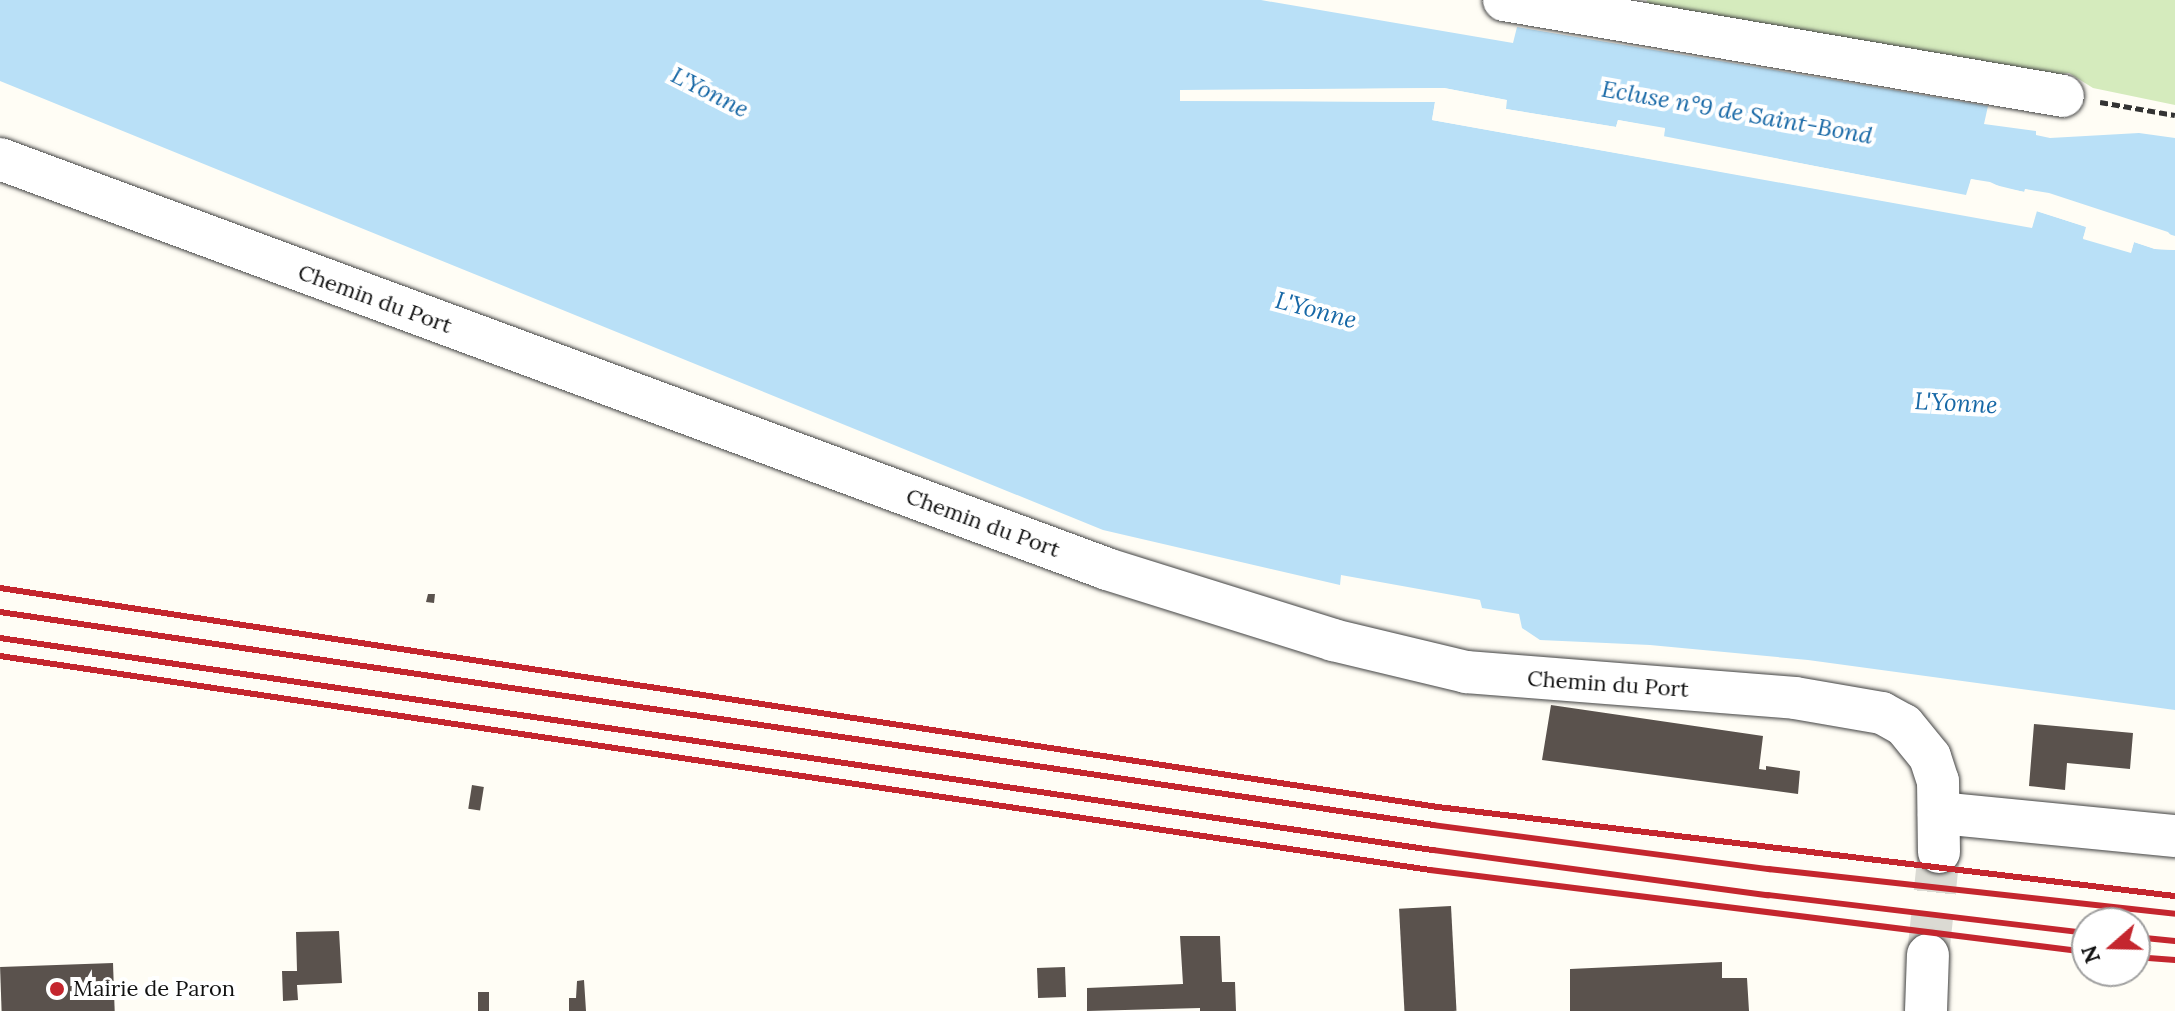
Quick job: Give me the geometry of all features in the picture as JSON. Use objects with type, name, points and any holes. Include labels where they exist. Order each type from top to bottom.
[{"type":"street","points":[[1504,0],[2063,96]]},
{"type":"street","name":"Chemin du Port","points":[[0,159],[1107,569],[1333,640],[1466,672],[1795,698],[1882,713],[1904,725],[1930,757],[1938,781],[1939,832],[2175,836]]},
{"type":"street","points":[[1926,1011],[1928,955]]},
{"type":"path","points":[[2063,96],[2175,115]]},
{"type":"green space","points":[[1647,0],[2175,0],[2175,105],[2093,88],[2069,73],[2051,75],[1644,14]]},
{"type":"water","points":[[0,0],[1261,0],[1513,43],[1517,27],[1988,106],[1984,124],[2036,131],[2036,135],[2050,138],[2139,133],[2175,138],[2175,236],[2025,189],[2025,192],[2003,188],[1971,179],[1967,196],[1663,136],[1665,129],[1618,120],[1616,127],[1506,109],[1506,100],[1444,88],[1180,91],[1180,100],[1435,102],[1432,120],[2032,227],[2036,211],[2087,227],[2083,238],[2131,252],[2134,242],[2155,249],[2175,250],[2175,710],[1808,660],[1650,645],[1540,640],[1522,628],[1519,614],[1482,608],[1480,600],[1341,575],[1340,585],[1103,530],[0,81]]},
{"type":"pier","points":[[1444,88],[1507,100],[1506,109],[1616,127],[1618,120],[1665,128],[1664,137],[1966,195],[1971,179],[2024,192],[2025,189],[2049,193],[2168,232],[2175,240],[2048,197],[2028,193],[2024,196],[1974,184],[1970,197],[1966,199],[1663,140],[1660,132],[1621,124],[1615,131],[1505,113],[1502,103],[1444,92],[1184,97],[1436,98],[1439,102],[1437,117],[2029,223],[2033,209],[2037,207],[2089,224],[2088,236],[2128,248],[2134,238],[2175,246],[2175,250],[2155,249],[2134,242],[2131,253],[2083,239],[2086,227],[2037,211],[2032,228],[1432,120],[1435,102],[1180,101],[1180,90]]},
{"type":"building","points":[[428,594],[435,594],[434,603],[426,602]]},
{"type":"building","points":[[1551,705],[1763,736],[1759,769],[1766,770],[1766,766],[1800,771],[1798,794],[1542,760]]},
{"type":"building","points":[[2034,724],[2133,733],[2130,769],[2067,763],[2065,790],[2029,786]]},
{"type":"building","points":[[472,785],[484,787],[480,811],[468,809]]},
{"type":"building","points":[[1451,906],[1456,1011],[1404,1011],[1399,909]]},
{"type":"building","points":[[339,931],[342,983],[297,985],[298,1000],[283,1001],[282,971],[297,971],[296,932]]},
{"type":"building","points":[[1180,936],[1220,936],[1222,982],[1235,982],[1236,1011],[1200,1011],[1200,1008],[1087,1011],[1087,988],[1183,984]]},
{"type":"building","points":[[1722,962],[1722,978],[1747,978],[1749,1011],[1570,1011],[1570,969]]},
{"type":"building","name":"Mairie de Paron","points":[[113,963],[115,1011],[2,1011],[0,967]]},
{"type":"building","points":[[1065,967],[1066,997],[1038,998],[1037,968]]},
{"type":"building","points":[[584,980],[586,1011],[569,1011],[569,998],[576,998],[577,981]]},
{"type":"building","points":[[478,992],[489,992],[489,1011],[478,1011]]},
{"type":"tunnel","points":[[1928,955],[1939,852]]},
{"type":"railway","points":[[0,588],[1438,807],[2175,896]]},
{"type":"railway","points":[[0,612],[1433,825],[1769,869],[2175,914]]},
{"type":"railway","points":[[0,638],[1433,850],[2071,931]]},
{"type":"railway","points":[[0,656],[1430,870],[2071,950]]},
{"type":"railway","points":[[2151,939],[2175,941]]},
{"type":"railway","points":[[2151,958],[2175,960]]},
{"type":"place","name":"Mairie de Paron","points":[[57,989]]},
{"type":"water label","name":"L'Yonne","points":[[710,92]]},
{"type":"water label","name":"Ecluse n°9 de Saint-Bond","points":[[1737,112]]},
{"type":"water label","name":"L'Yonne","points":[[1316,310]]},
{"type":"water label","name":"L'Yonne","points":[[1956,403]]}]
